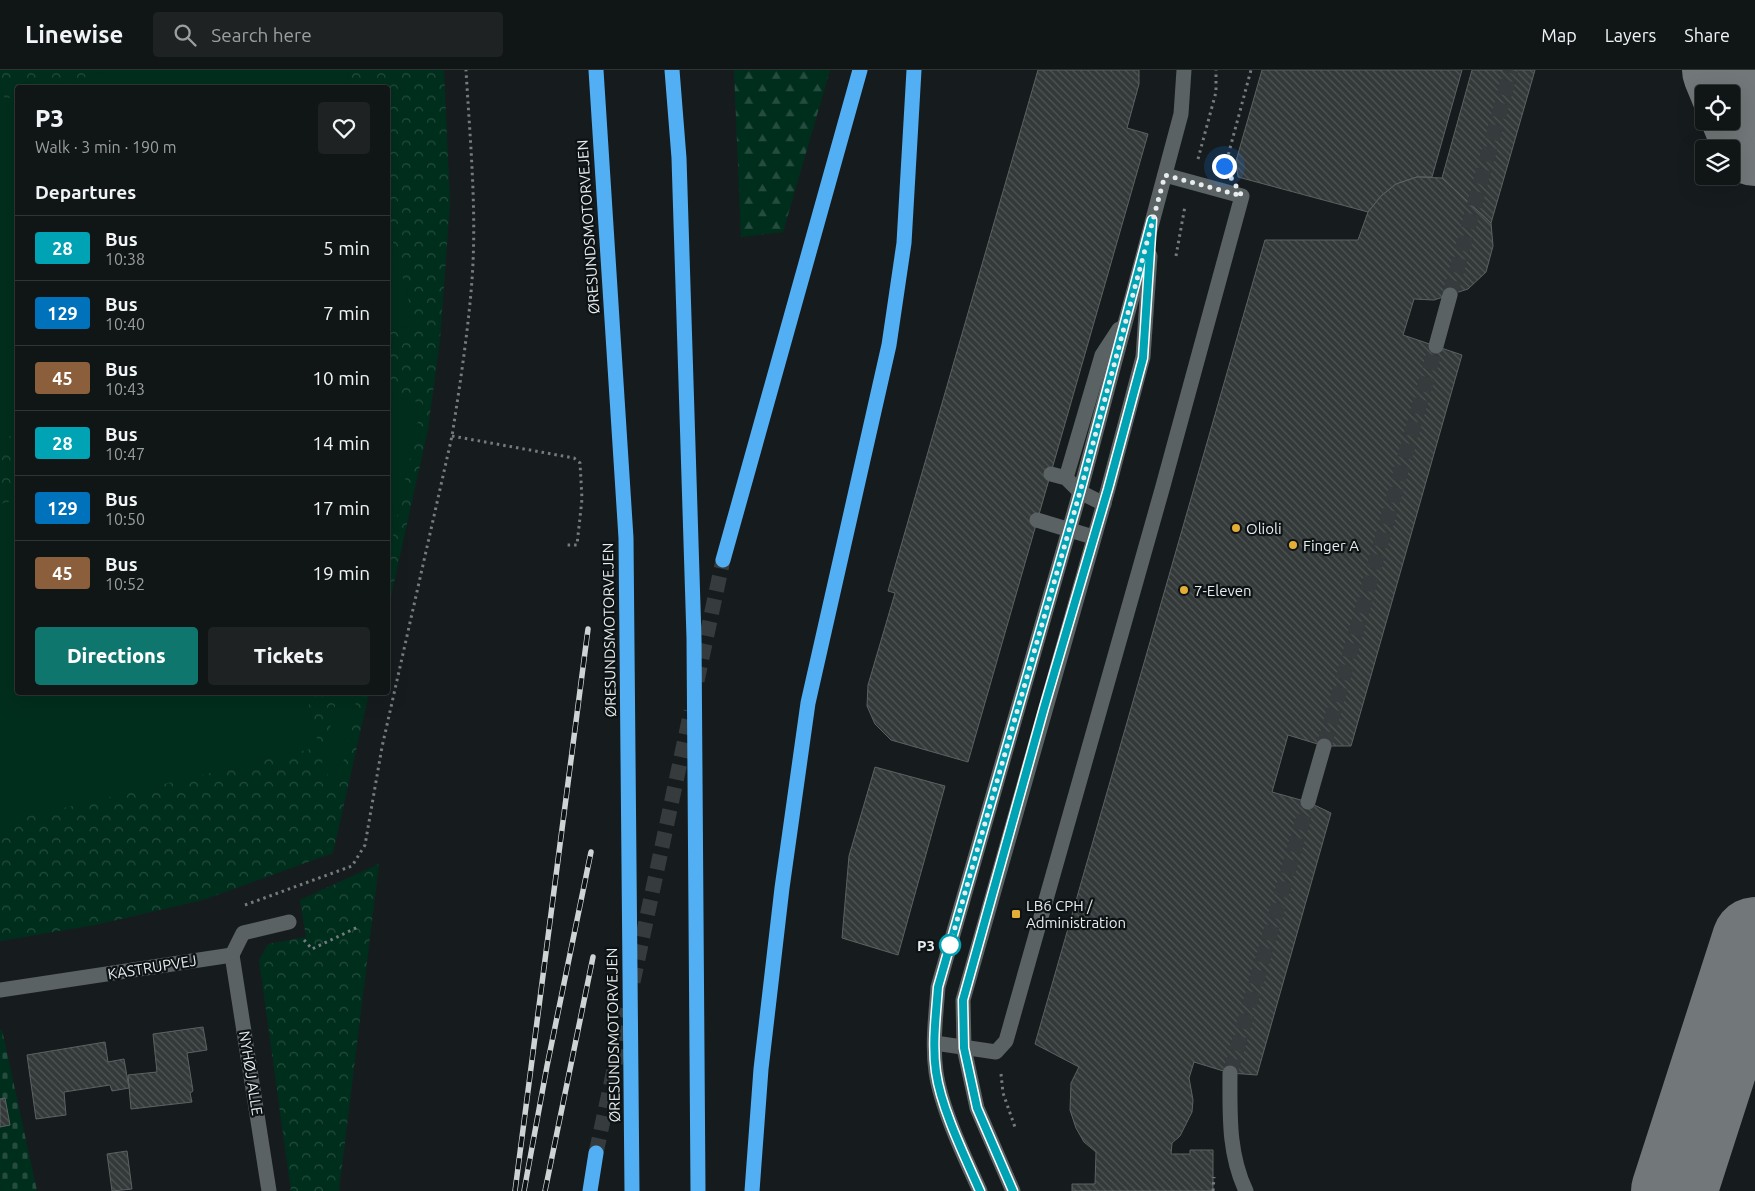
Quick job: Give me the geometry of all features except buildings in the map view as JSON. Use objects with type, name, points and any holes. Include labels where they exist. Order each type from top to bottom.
[{"type":"highway","name":"ØRESUNDSMOTORVEJEN","points":[[596,70],[626,538],[632,1191]]},
{"type":"highway","points":[[672,70],[679,158],[694,638],[698,1191]]},
{"type":"highway","points":[[723,560],[860,70]]},
{"type":"highway","points":[[752,1191],[764,1041],[782,888],[808,703],[890,345],[904,243],[914,70]]},
{"type":"highway","points":[[590,1191],[596,1153]]},
{"type":"street","points":[[980,1191],[950,1120],[936,1073],[934,1043],[941,978],[1080,492],[1182,114],[1184,70]]},
{"type":"street","points":[[934,1043],[996,1052],[1006,1041],[1164,486],[1242,196],[1165,175]]},
{"type":"street","points":[[1013,1191],[977,1108],[964,1048],[963,1000],[1093,537],[1104,504],[1143,358],[1152,220]]},
{"type":"street","points":[[1436,346],[1450,295]]},
{"type":"street","points":[[1066,478],[1102,355],[1126,317]]},
{"type":"street","points":[[1051,474],[1066,478],[1080,492],[1104,504]]},
{"type":"street","points":[[1037,520],[1093,537]]},
{"type":"street","points":[[1308,802],[1324,746]]},
{"type":"street","points":[[232,954],[242,933],[289,922]]},
{"type":"street","name":"KASTRUPVEJ","points":[[0,990],[232,954]]},
{"type":"street","name":"NYHØJ ALLE","points":[[232,954],[269,1191]]},
{"type":"street","points":[[1230,1073],[1230,1132],[1236,1170],[1246,1191]]},
{"type":"path","points":[[239,908],[352,866],[365,845],[382,747],[452,436],[472,280],[473,190],[466,70]]},
{"type":"path","points":[[1192,182],[1216,92],[1216,70]]},
{"type":"path","points":[[1242,196],[1224,166],[1251,70]]},
{"type":"path","points":[[452,436],[574,458],[580,463],[582,499],[576,545],[564,545]]},
{"type":"path","points":[[289,922],[312,949],[358,927]]},
{"type":"path","points":[[996,1052],[1002,1075],[1003,1093],[1018,1137]]},
{"type":"green space","points":[[0,70],[444,70],[450,204],[440,339],[428,429],[390,601],[390,85],[15,85],[15,695],[369,695],[333,853],[203,900],[95,925],[0,941]]},
{"type":"green space","points":[[112,70],[346,70],[350,85],[56,85]]},
{"type":"green space","points":[[734,70],[830,70],[783,232],[741,237]]},
{"type":"green space","points":[[0,88],[5,99],[15,97],[15,435],[0,439]]},
{"type":"green space","points":[[390,230],[415,324],[390,331]]},
{"type":"green space","points":[[390,395],[422,403],[390,550]]},
{"type":"green space","points":[[15,500],[15,695],[306,695],[319,747],[0,823],[0,504]]},
{"type":"green space","points":[[338,695],[358,695],[340,777],[320,773]]},
{"type":"green space","points":[[379,864],[339,1191],[291,1191],[259,960],[268,944],[306,937],[300,900]]},
{"type":"green space","points":[[0,1030],[2,1030],[37,1191],[0,1191]]},
{"type":"taxiway","points":[[1725,70],[1755,143]]},
{"type":"taxiway","points":[[1674,1191],[1755,940]]},
{"type":"tunnel","points":[[1450,295],[1511,70]]},
{"type":"tunnel","points":[[1324,746],[1436,346]]},
{"type":"tunnel","points":[[697,681],[723,560]]},
{"type":"tunnel","points":[[633,982],[691,711]]},
{"type":"tunnel","points":[[1230,1073],[1308,802]]},
{"type":"tunnel","points":[[596,1153],[627,1009]]},
{"type":"railway","points":[[515,1191],[588,629]]},
{"type":"railway","points":[[524,1191],[547,1066],[591,852]]},
{"type":"railway","points":[[545,1191],[593,957]]},
{"type":"bus line","name":"28","points":[[980,1191],[950,1120],[936,1073],[934,1043],[938,987],[1080,492],[1152,220],[1143,358],[1108,489],[1018,798],[963,1000],[964,1048],[977,1108],[1013,1191]]},
{"type":"place","name":"Olioli","points":[[1236,528]]},
{"type":"place","name":"Finger A","points":[[1293,545]]},
{"type":"place","name":"7-Eleven","points":[[1184,590]]},
{"type":"place","name":"LB6 CPH / Administration","points":[[1016,914]]},
{"type":"place","name":"P3","points":[[950,945]]},
{"type":"route","points":[[950,945],[1080,492],[1165,175],[1242,196],[1224,166]]}]
